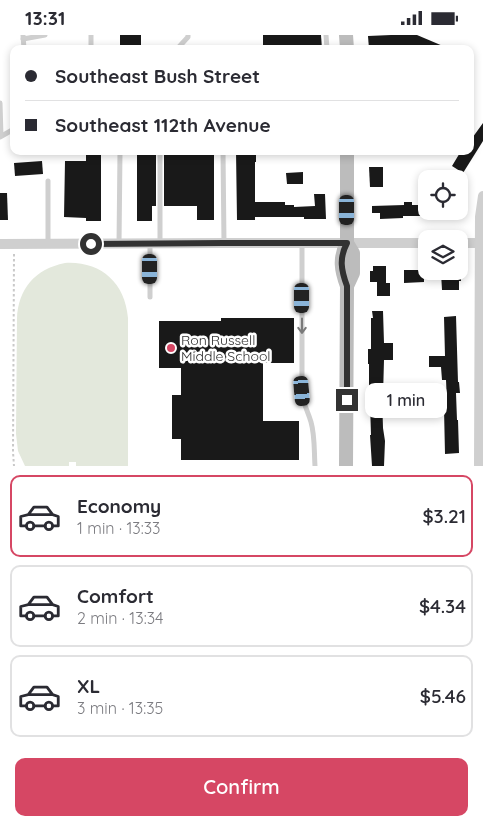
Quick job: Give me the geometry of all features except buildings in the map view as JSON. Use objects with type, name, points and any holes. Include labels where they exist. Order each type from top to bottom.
[{"type":"street","points":[[346,466],[347,286],[353,273],[353,253],[347,243],[347,155]]},
{"type":"street","points":[[479,466],[480,217],[483,197]]},
{"type":"street","points":[[0,244],[418,243]]},
{"type":"street","points":[[468,243],[481,243]]},
{"type":"lane","points":[[23,37],[44,35]]},
{"type":"lane","points":[[180,45],[188,35]]},
{"type":"lane","points":[[0,103],[0,136]]},
{"type":"lane","points":[[119,244],[120,155]]},
{"type":"lane","points":[[150,297],[150,269],[155,244],[160,155]]},
{"type":"lane","points":[[223,155],[224,243]]},
{"type":"lane","points":[[48,181],[48,245]]},
{"type":"lane","points":[[302,243],[302,391],[313,435],[315,466]]},
{"type":"path","points":[[14,245],[14,466]]},
{"type":"shaded area","points":[[65,263],[78,263],[100,270],[116,284],[126,305],[128,318],[128,466],[76,466],[76,462],[69,462],[69,466],[25,466],[18,451],[16,434],[18,308],[25,290],[37,275],[54,266]]},
{"type":"place","name":"Ron Russell Middle School","points":[[171,348]]},
{"type":"route","points":[[91,244],[347,243],[342,253],[342,273],[347,286],[347,400]]}]
